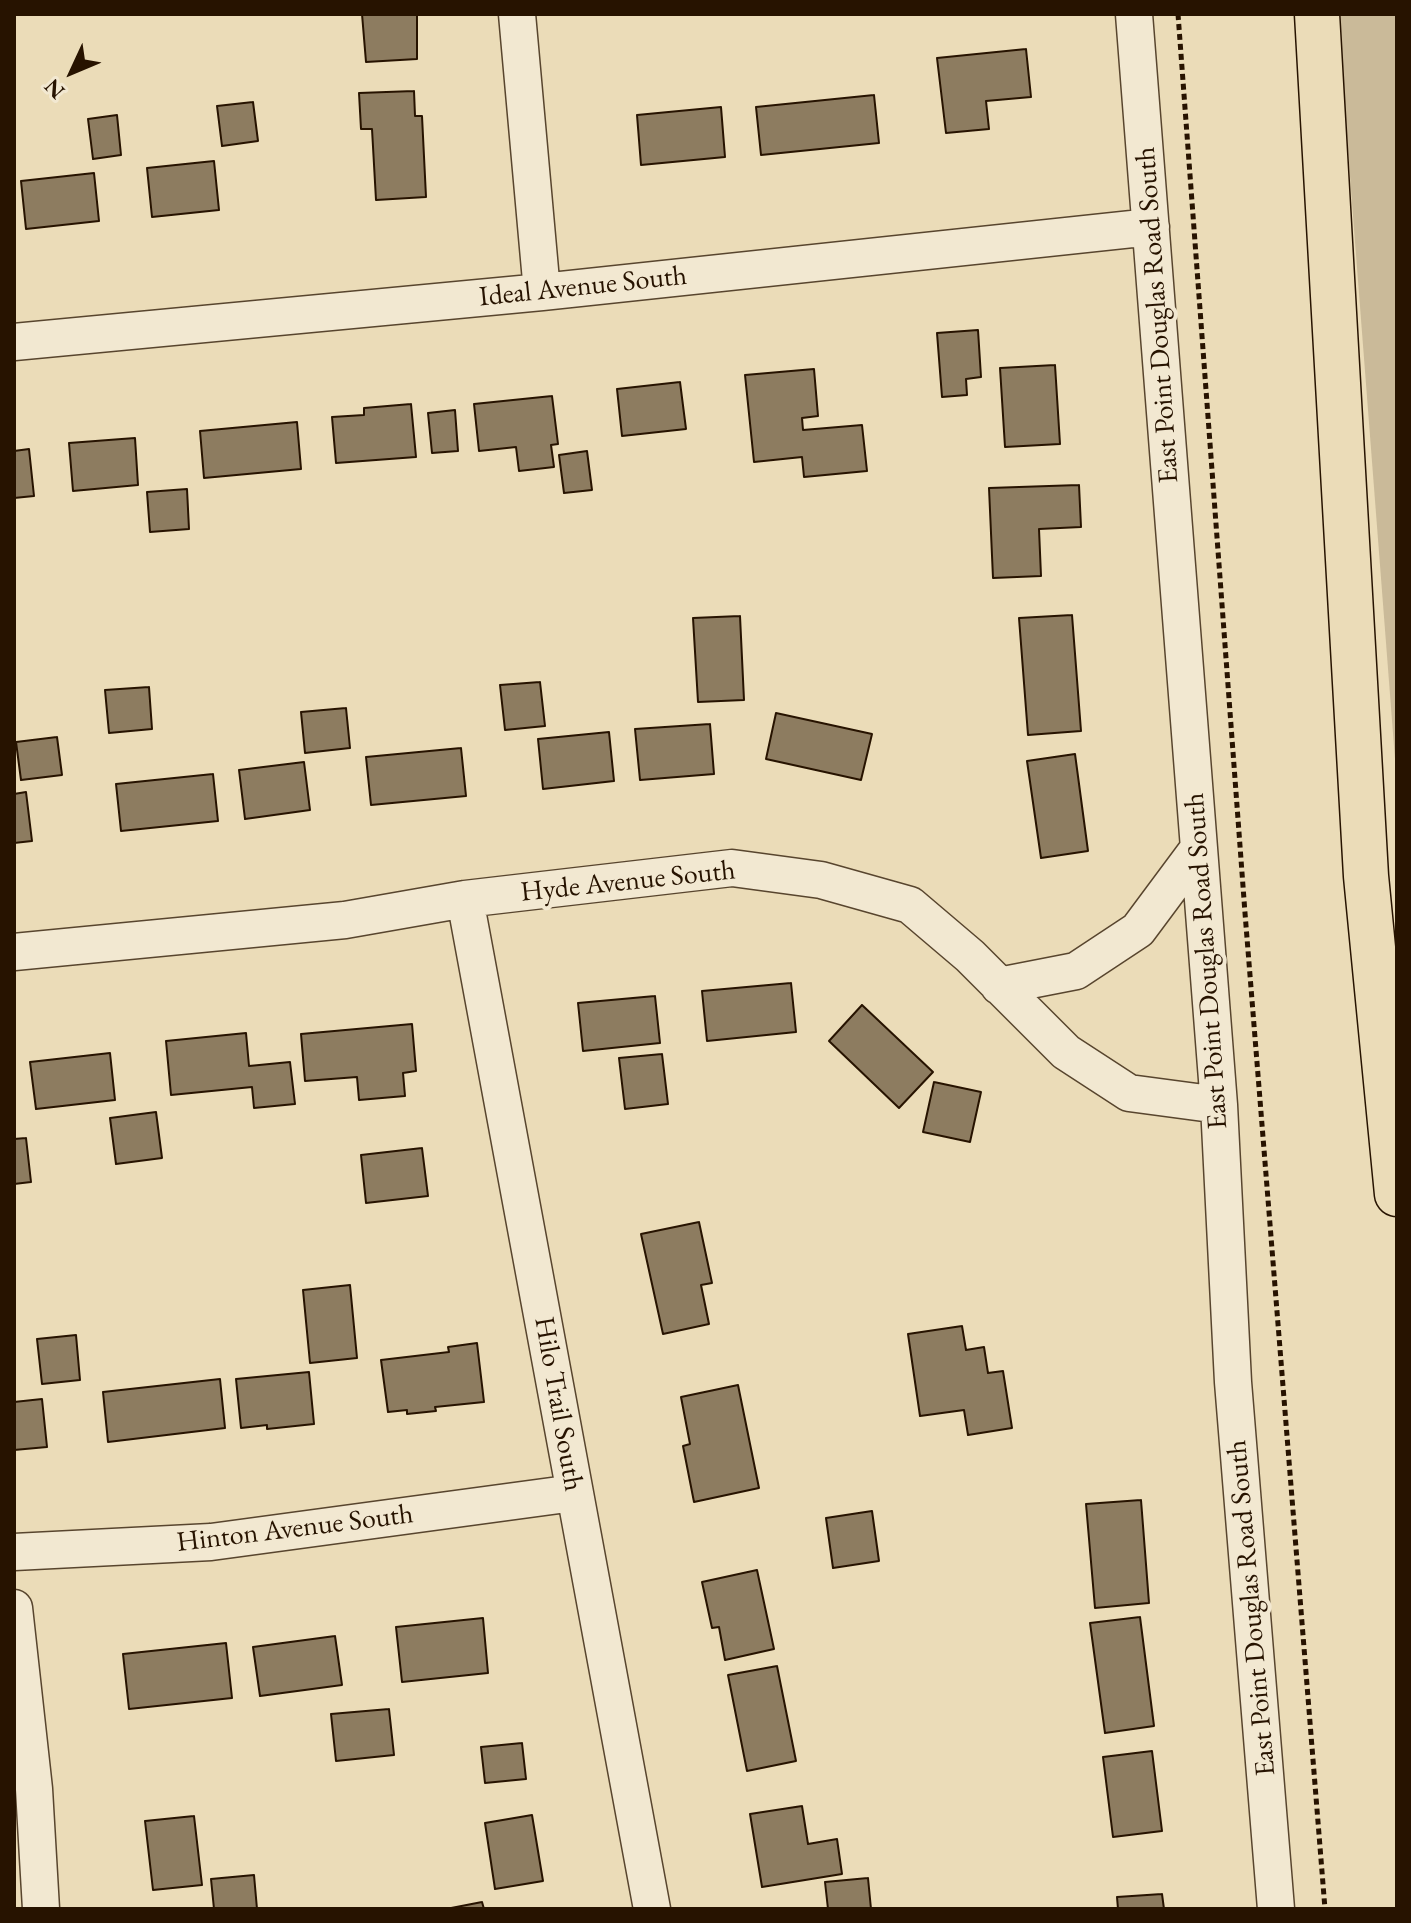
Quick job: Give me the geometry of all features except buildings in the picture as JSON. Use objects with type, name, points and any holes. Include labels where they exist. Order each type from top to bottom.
[{"type":"highway","points":[[1317,14],[1366,876],[1397,1194]]},
{"type":"street","points":[[517,14],[542,292]]},
{"type":"street","name":"East Point Douglas Road South","points":[[1134,14],[1219,1105],[1233,1382],[1276,1909]]},
{"type":"street","name":"Ideal Avenue South","points":[[14,342],[542,292],[1151,227]]},
{"type":"street","points":[[999,986],[1076,971],[1138,930],[1199,848]]},
{"type":"street","name":"Hyde Avenue South","points":[[14,952],[345,920],[465,899],[732,868],[821,880],[910,905],[938,926],[1066,1052],[1129,1093],[1219,1105]]},
{"type":"street","name":"Hilo Trail South","points":[[465,899],[652,1909]]},
{"type":"street","name":"Hinton Avenue South","points":[[14,1552],[211,1542],[574,1493]]},
{"type":"street","points":[[14,1608],[34,1789],[41,1909]]},
{"type":"path","points":[[1178,14],[1246,929],[1325,1909]]},
{"type":"shaded area","points":[[1338,14],[1397,14],[1397,785],[1352,203]]}]
